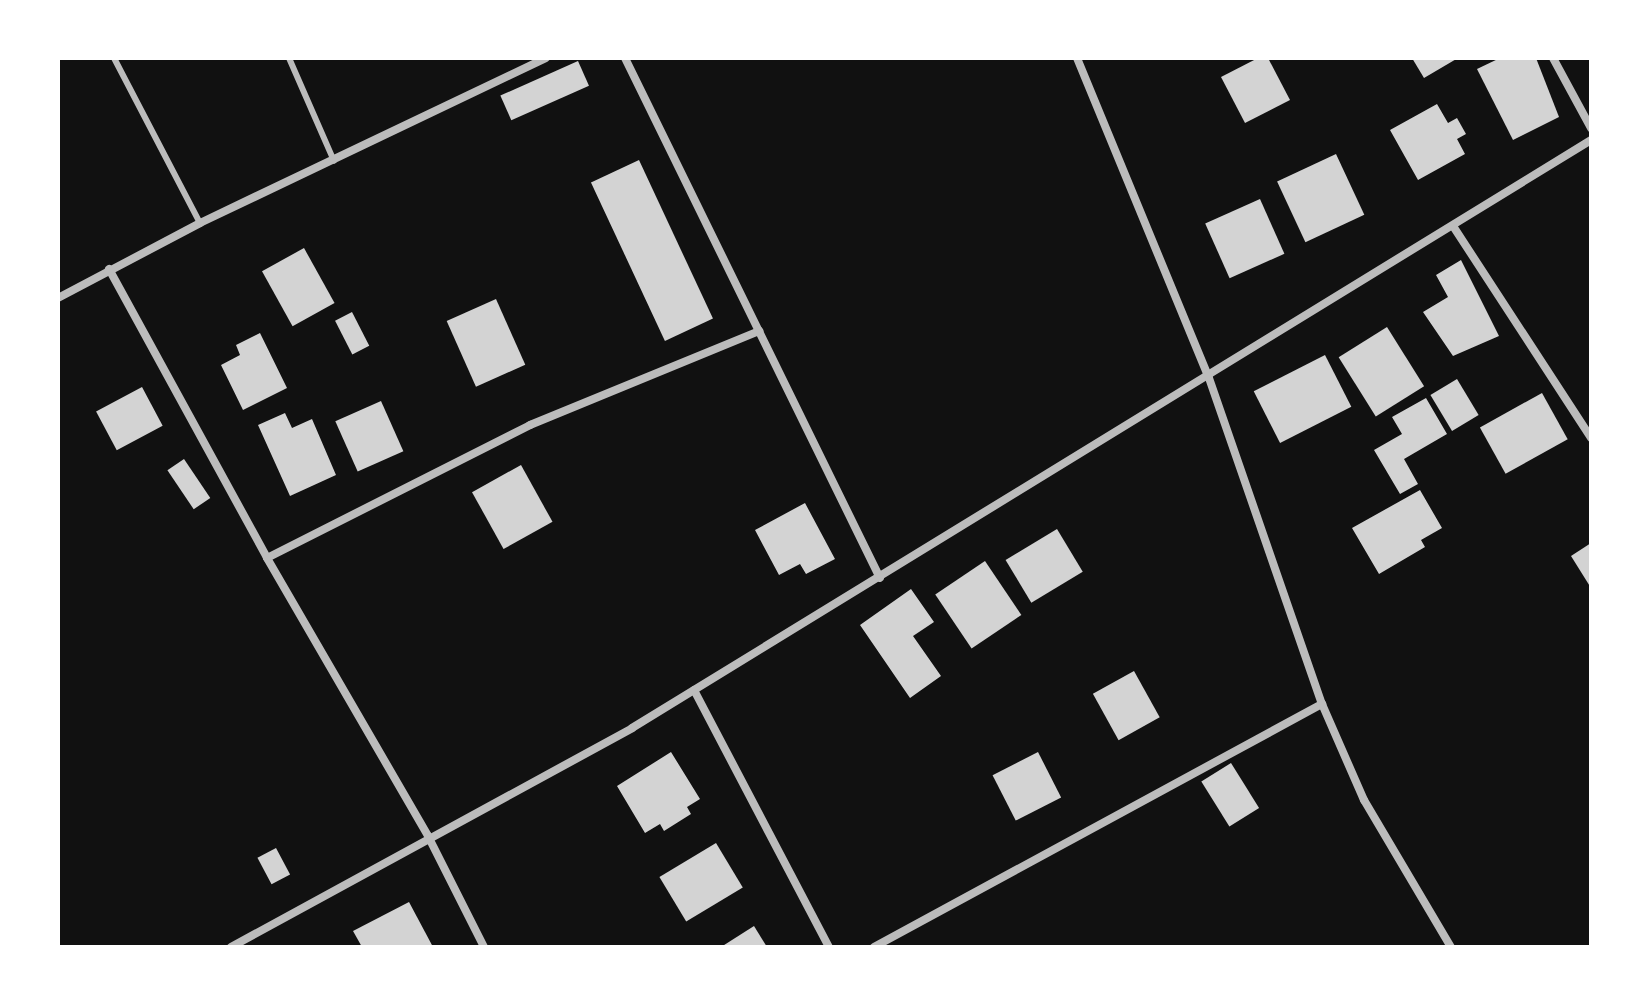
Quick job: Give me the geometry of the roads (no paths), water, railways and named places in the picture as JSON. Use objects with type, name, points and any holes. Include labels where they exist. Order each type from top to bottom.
[{"type":"street","points":[[58,285],[60,296],[200,223],[546,58]]},
{"type":"street","points":[[625,58],[880,578]]},
{"type":"street","points":[[1077,58],[1209,378],[1322,704],[1364,800],[1451,947]]},
{"type":"street","points":[[1553,58],[1591,128]]},
{"type":"street","points":[[231,947],[694,690],[1209,378],[1591,140]]},
{"type":"street","points":[[1453,226],[1591,438]]},
{"type":"street","points":[[109,269],[267,558],[428,836],[484,947]]},
{"type":"street","points":[[267,558],[530,425],[759,331]]},
{"type":"street","points":[[694,690],[829,947]]},
{"type":"street","points":[[874,947],[1322,704]]},
{"type":"lane","points":[[114,58],[200,223]]},
{"type":"lane","points":[[289,58],[334,161]]}]
